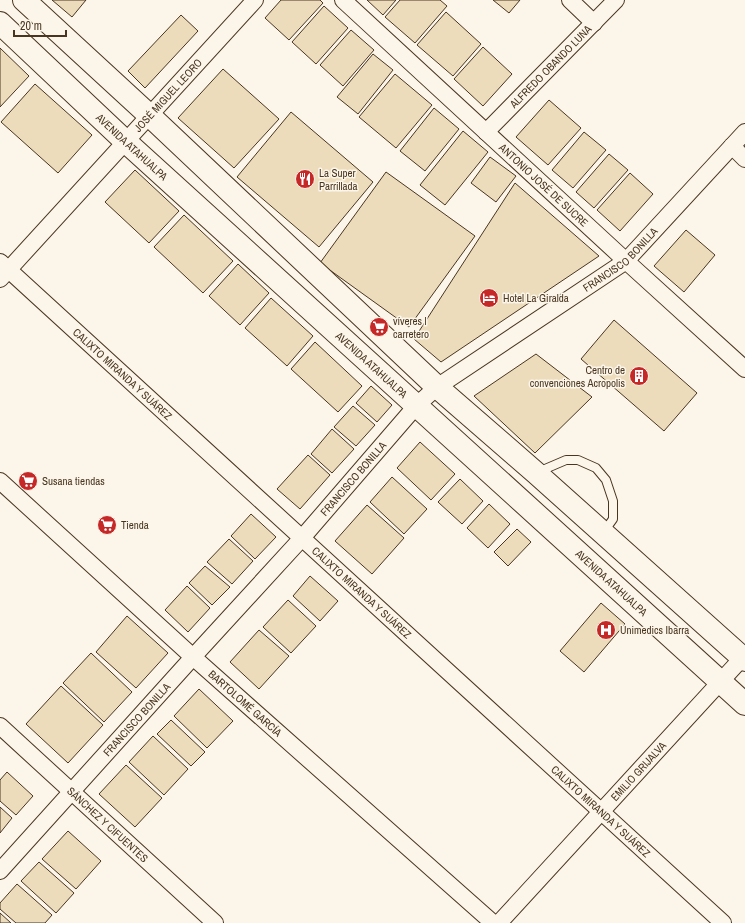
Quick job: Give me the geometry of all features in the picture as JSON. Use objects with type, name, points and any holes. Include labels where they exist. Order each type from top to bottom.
[{"type":"main road","points":[[24,0],[149,115],[437,387],[744,657]]},
{"type":"main road","name":"AVENIDA ATAHUALPA","points":[[0,23],[125,141],[745,704]]},
{"type":"street","name":"JOSÉ MIGUEL LEORO","points":[[3,270],[255,0]]},
{"type":"street","name":"ANTONIO JOSÉ DE SUCRE","points":[[343,0],[745,369]]},
{"type":"street","points":[[570,0],[594,22]]},
{"type":"street","name":"ALFREDO OBANDO LUNA","points":[[486,132],[616,0]]},
{"type":"street","name":"FRANCISCO BONILLA","points":[[0,871],[302,538],[416,406],[437,387],[626,261],[745,132]]},
{"type":"street","points":[[732,146],[745,159]]},
{"type":"street","name":"CALIXTO MIRANDA Y SUÁREZ","points":[[3,270],[302,538],[723,923]]},
{"type":"street","name":"BARTOLOMÉ GARCÍA","points":[[0,481],[193,657],[493,923]]},
{"type":"street","name":"EMILIO GRIJALVA","points":[[499,923],[744,657]]},
{"type":"street","name":"SÁNCHEZ Y CIFUENTES","points":[[0,726],[215,923]]},
{"type":"lane","points":[[536,473],[566,460],[578,460],[596,468],[606,480],[613,501],[613,519],[603,533]]},
{"type":"building","points":[[52,0],[86,0],[72,17]]},
{"type":"building","points":[[281,0],[320,0],[323,3],[289,40],[265,18]]},
{"type":"building","points":[[367,0],[396,0],[383,15]]},
{"type":"building","points":[[400,0],[440,0],[447,6],[415,43],[385,17]]},
{"type":"building","points":[[493,0],[520,0],[509,13]]},
{"type":"building","points":[[324,6],[348,28],[316,64],[292,42]]},
{"type":"building","points":[[446,12],[481,44],[453,76],[417,45]]},
{"type":"building","points":[[181,15],[198,31],[145,88],[128,71]]},
{"type":"building","points":[[351,30],[374,50],[343,86],[320,65]]},
{"type":"building","points":[[483,47],[512,74],[483,106],[454,79]]},
{"type":"building","points":[[0,48],[29,76],[0,107]]},
{"type":"building","points":[[373,54],[393,70],[358,114],[337,97]]},
{"type":"building","points":[[223,69],[279,119],[234,168],[178,118]]},
{"type":"building","points":[[395,74],[432,105],[396,148],[359,117]]},
{"type":"building","points":[[35,84],[92,135],[58,173],[1,122]]},
{"type":"building","points":[[549,100],[581,128],[548,165],[516,137]]},
{"type":"building","points":[[434,108],[459,129],[425,171],[400,151]]},
{"type":"building","name":"La Super Parrillada","points":[[291,112],[373,182],[319,247],[237,177]]},
{"type":"building","points":[[463,131],[488,152],[445,205],[420,185]]},
{"type":"building","points":[[584,132],[606,150],[573,188],[552,170]]},
{"type":"building","points":[[609,154],[628,170],[594,208],[576,192]]},
{"type":"building","points":[[490,157],[516,176],[496,202],[471,183]]},
{"type":"building","points":[[135,170],[179,211],[149,243],[105,202]]},
{"type":"building","points":[[386,172],[475,236],[409,327],[320,263]]},
{"type":"building","points":[[630,173],[653,194],[620,231],[597,210]]},
{"type":"building","name":"Hotel La Giralda","points":[[515,183],[599,256],[441,362],[414,339]]},
{"type":"building","points":[[184,215],[233,261],[203,293],[154,247]]},
{"type":"building","points":[[686,230],[715,255],[684,292],[654,266]]},
{"type":"building","points":[[238,264],[269,293],[240,325],[209,296]]},
{"type":"building","points":[[271,298],[313,336],[287,366],[245,328]]},
{"type":"building","name":"Centro de convenciones Acropolis","points":[[614,320],[697,393],[664,431],[581,359]]},
{"type":"building","points":[[315,342],[362,386],[338,412],[291,369]]},
{"type":"building","points":[[536,354],[592,397],[535,453],[474,396]]},
{"type":"building","points":[[371,386],[392,405],[377,422],[356,403]]},
{"type":"building","points":[[353,406],[375,425],[356,446],[334,427]]},
{"type":"building","points":[[332,429],[354,449],[332,473],[311,454]]},
{"type":"building","points":[[420,442],[455,474],[431,500],[397,468]]},
{"type":"building","points":[[308,455],[330,475],[300,509],[277,489]]},
{"type":"building","points":[[392,477],[427,509],[404,534],[370,502]]},
{"type":"building","points":[[460,479],[483,501],[462,524],[438,502]]},
{"type":"building","points":[[489,504],[510,524],[488,548],[467,528]]},
{"type":"building","points":[[367,505],[404,538],[372,574],[335,541]]},
{"type":"building","points":[[251,514],[276,537],[255,559],[231,536]]},
{"type":"building","points":[[517,529],[531,542],[508,566],[494,552]]},
{"type":"building","points":[[229,539],[253,561],[232,584],[207,562]]},
{"type":"building","points":[[205,566],[230,587],[212,605],[189,583]]},
{"type":"building","points":[[310,576],[338,601],[320,621],[293,596]]},
{"type":"building","points":[[187,586],[210,608],[188,632],[165,610]]},
{"type":"building","points":[[288,600],[316,626],[291,653],[263,627]]},
{"type":"building","points":[[601,603],[625,624],[584,672],[560,651]]},
{"type":"building","points":[[127,616],[168,653],[136,688],[96,652]]},
{"type":"building","points":[[259,630],[289,656],[259,689],[230,662]]},
{"type":"building","points":[[91,653],[132,692],[104,722],[63,683]]},
{"type":"building","points":[[61,686],[103,725],[68,763],[26,724]]},
{"type":"building","points":[[199,689],[233,721],[207,748],[174,716]]},
{"type":"building","points":[[171,720],[205,752],[191,766],[157,734]]},
{"type":"building","points":[[153,736],[188,769],[164,795],[129,762]]},
{"type":"building","points":[[126,765],[162,798],[135,827],[99,794]]},
{"type":"building","points":[[7,772],[33,796],[16,815],[0,801],[0,780]]},
{"type":"building","points":[[0,807],[12,818],[0,833]]},
{"type":"building","points":[[68,831],[101,861],[76,889],[42,859]]},
{"type":"building","points":[[39,862],[74,893],[56,913],[21,881]]},
{"type":"building","points":[[17,884],[52,915],[45,923],[16,923],[0,909],[0,903]]},
{"type":"building","points":[[0,913],[11,923],[0,923]]},
{"type":"place","name":"La Super Parrillada","points":[[305,179]]},
{"type":"place","name":"Hotel La Giralda","points":[[489,298]]},
{"type":"place","name":"víveres l carretero","points":[[379,327]]},
{"type":"place","name":"Centro de convenciones Acropolis","points":[[639,376]]},
{"type":"place","name":"Susana tiendas","points":[[28,481]]},
{"type":"place","name":"Tienda","points":[[107,525]]},
{"type":"place","name":"Unimedics Ibarra","points":[[606,630]]}]
